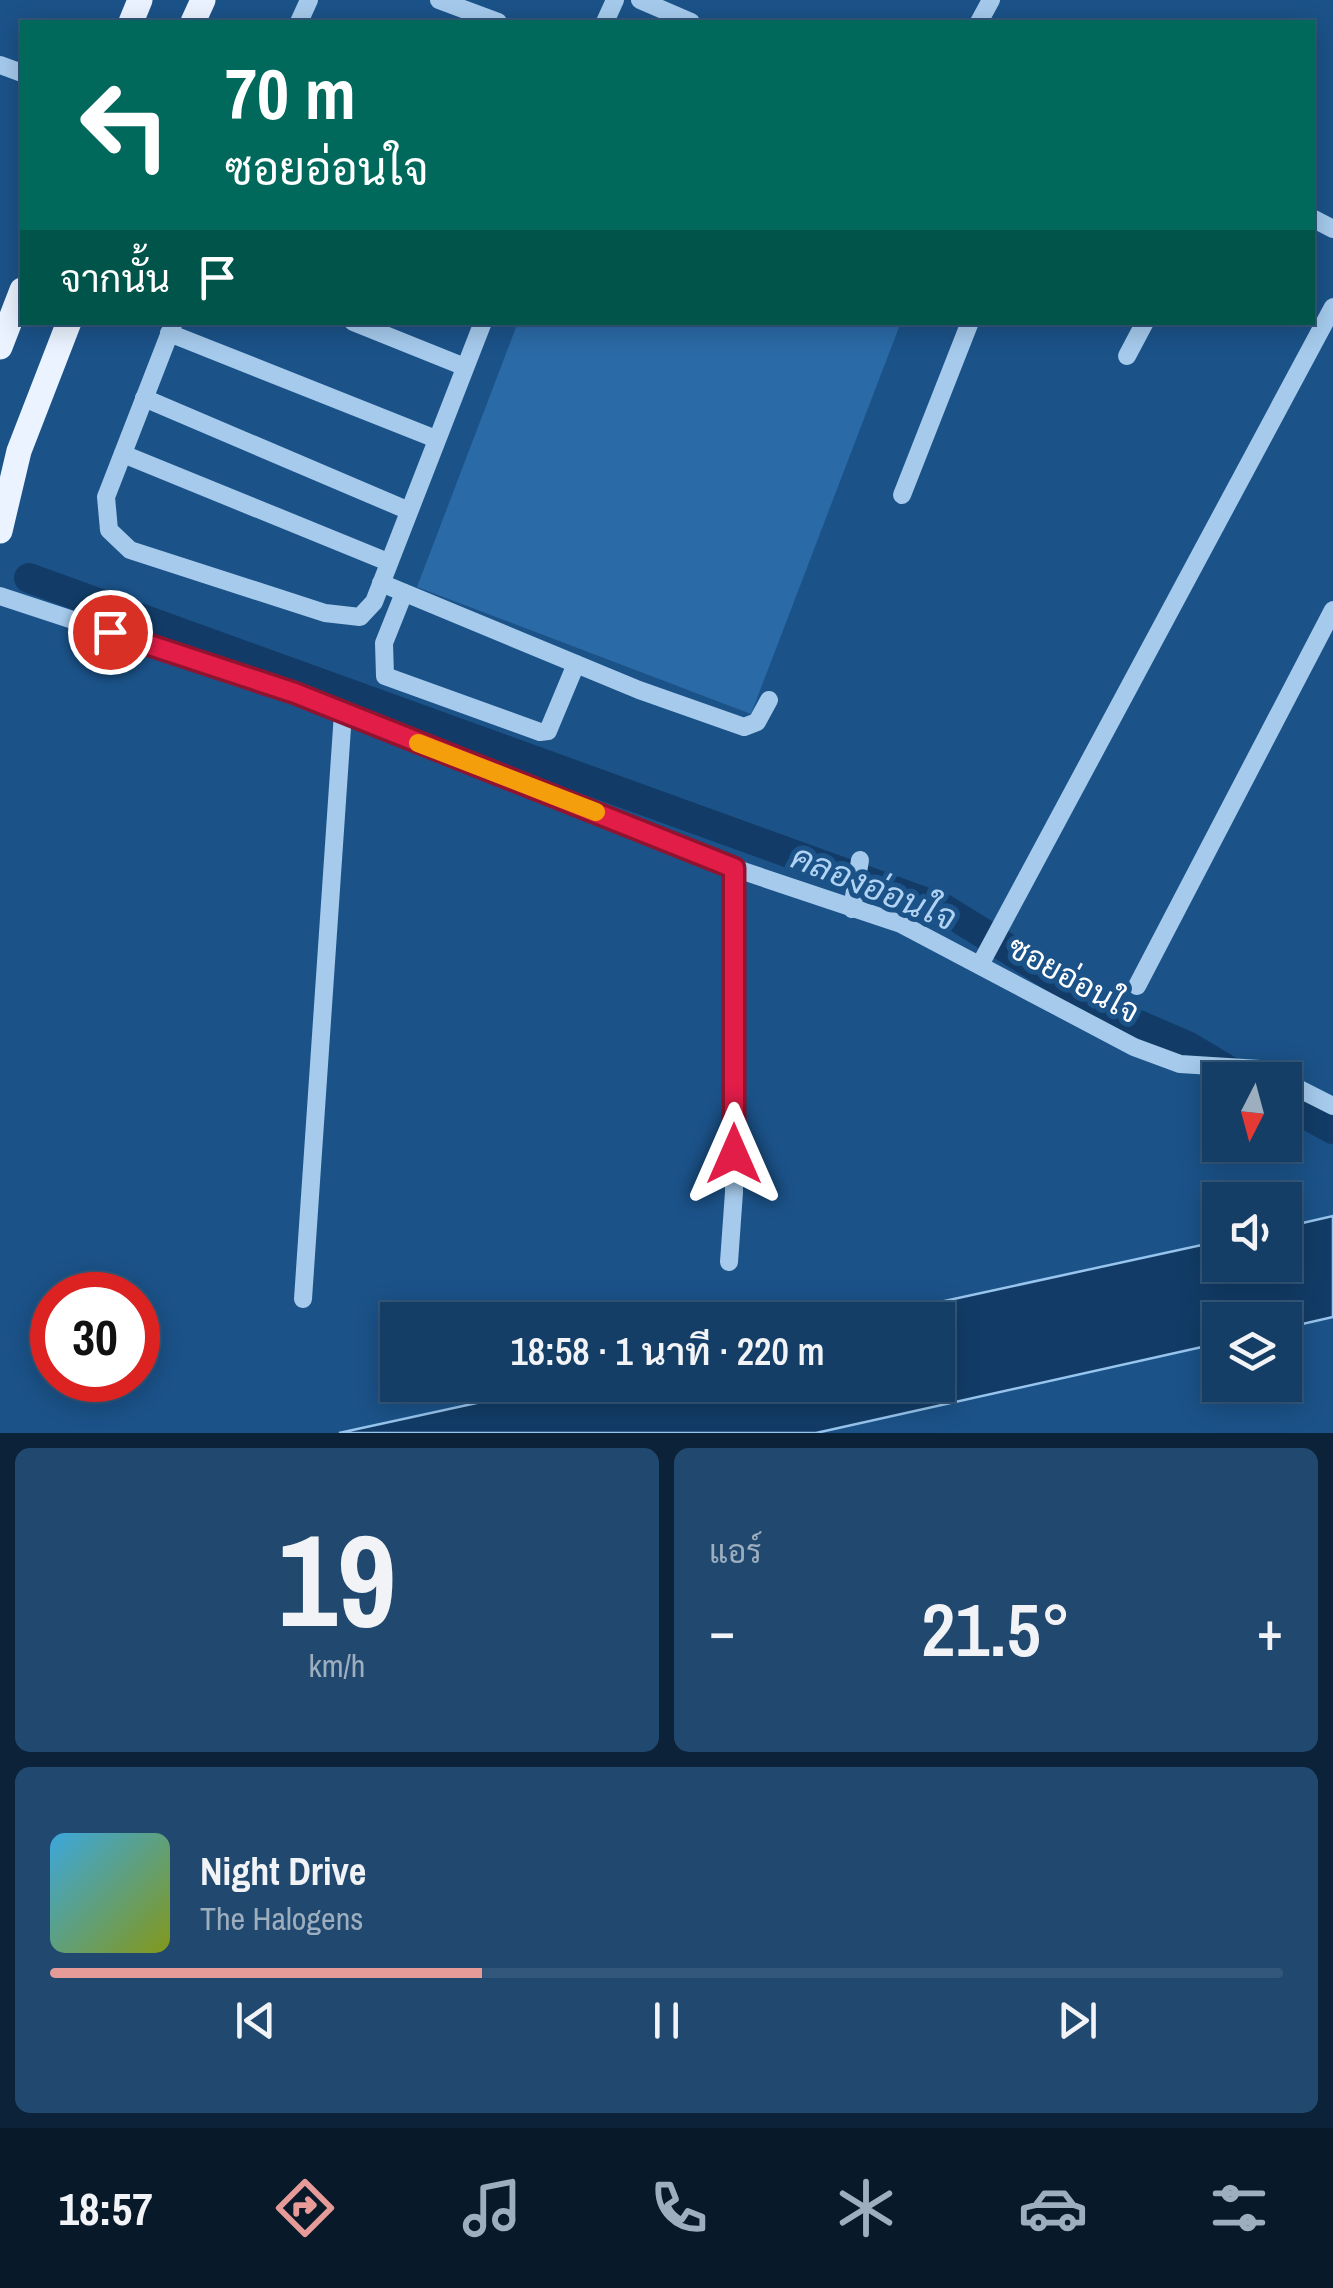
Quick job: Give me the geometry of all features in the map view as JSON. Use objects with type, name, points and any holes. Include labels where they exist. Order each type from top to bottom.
[{"type":"main road","points":[[0,348],[20,295]]},
{"type":"main road","points":[[0,531],[18,452],[68,325]]},
{"type":"street","points":[[439,0],[493,20]]},
{"type":"street","points":[[640,0],[686,20]]},
{"type":"street","points":[[985,956],[1333,306]]},
{"type":"street","points":[[361,325],[466,367]]},
{"type":"street","points":[[436,439],[172,328],[106,497],[109,530],[130,550],[325,613],[360,617],[374,602],[483,325]]},
{"type":"street","points":[[902,495],[969,325]]},
{"type":"street","points":[[1127,356],[1143,325]]},
{"type":"street","points":[[144,398],[408,510]]},
{"type":"street","points":[[123,454],[388,562]]},
{"type":"street","points":[[381,583],[576,664],[744,727],[757,722],[769,700]]},
{"type":"street","points":[[404,593],[384,643],[385,676],[540,732],[548,731],[555,718],[576,664]]},
{"type":"street","name":"ซอยอ่อนใจ","points":[[0,596],[343,713],[734,868],[853,901],[985,956],[1134,1046],[1180,1064],[1202,1068],[1235,1066],[1279,1076],[1333,1106]]},
{"type":"street","points":[[1136,986],[1333,610]]},
{"type":"street","points":[[303,1298],[343,713]]},
{"type":"street","points":[[853,901],[860,860]]},
{"type":"street","points":[[729,1262],[734,1192],[734,868]]},
{"type":"water","points":[[1333,1216],[1333,1317],[1302,1324],[1302,1302],[1202,1302],[1202,1347],[816,1433],[339,1433],[481,1402],[955,1402],[955,1302],[940,1302],[1202,1245],[1202,1282],[1302,1282],[1302,1223]]},
{"type":"building","points":[[517,325],[900,325],[751,714],[417,587]]},
{"type":"waterway","name":"คลองอ่อนใจ","points":[[29,578],[944,909],[1113,1014],[1214,1062]]},
{"type":"waterway","name":"คลองอ่อนใจ","points":[[1302,1112],[1333,1129]]},
{"type":"slow traffic","points":[[418,743],[596,812]]},
{"type":"route","points":[[110,632],[295,693],[734,868],[734,1154]]}]
